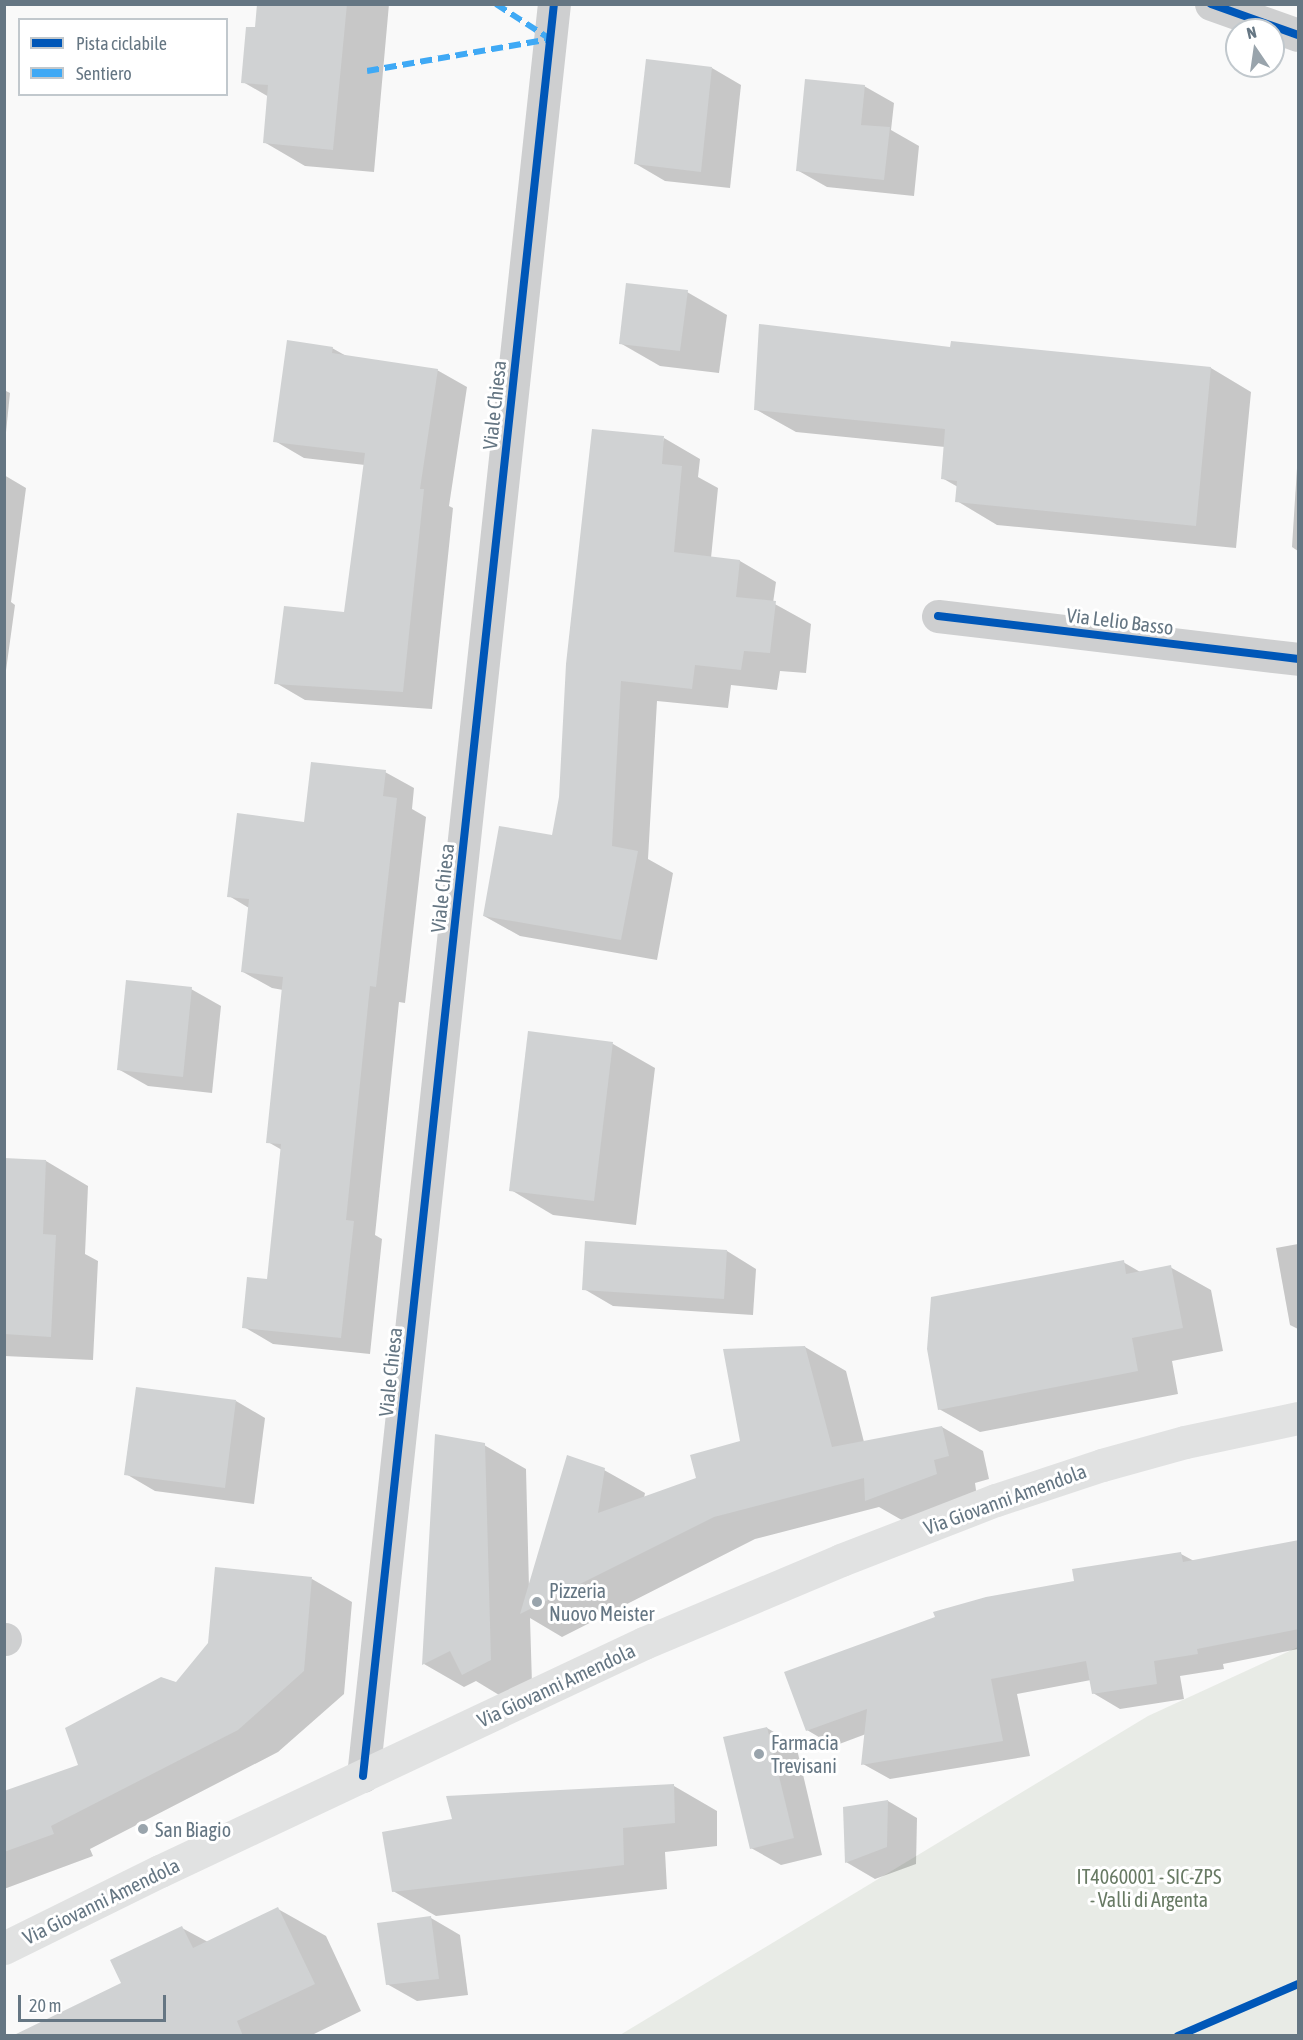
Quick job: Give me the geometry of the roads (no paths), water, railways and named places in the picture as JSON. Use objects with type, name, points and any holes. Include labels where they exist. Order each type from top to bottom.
[{"type":"main road","name":"Via Giovanni Amendola","points":[[4,1948],[644,1643],[841,1560],[996,1500],[1102,1465],[1185,1442],[1299,1418]]},
{"type":"street","name":"Viale Chiesa","points":[[363,1776],[554,4]]},
{"type":"street","points":[[1211,4],[1299,35]]},
{"type":"street","name":"Via Lelio Basso","points":[[938,616],[1299,659]]},
{"type":"place","name":"Pizzeria Nuovo Meister","points":[[537,1602]]},
{"type":"place","name":"Farmacia Trevisani","points":[[759,1754]]},
{"type":"place","name":"San Biagio","points":[[143,1829]]},
{"type":"park label","name":"IT4060001 - SIC-ZPS - Valli di Argenta","points":[[1149,1888]]}]
